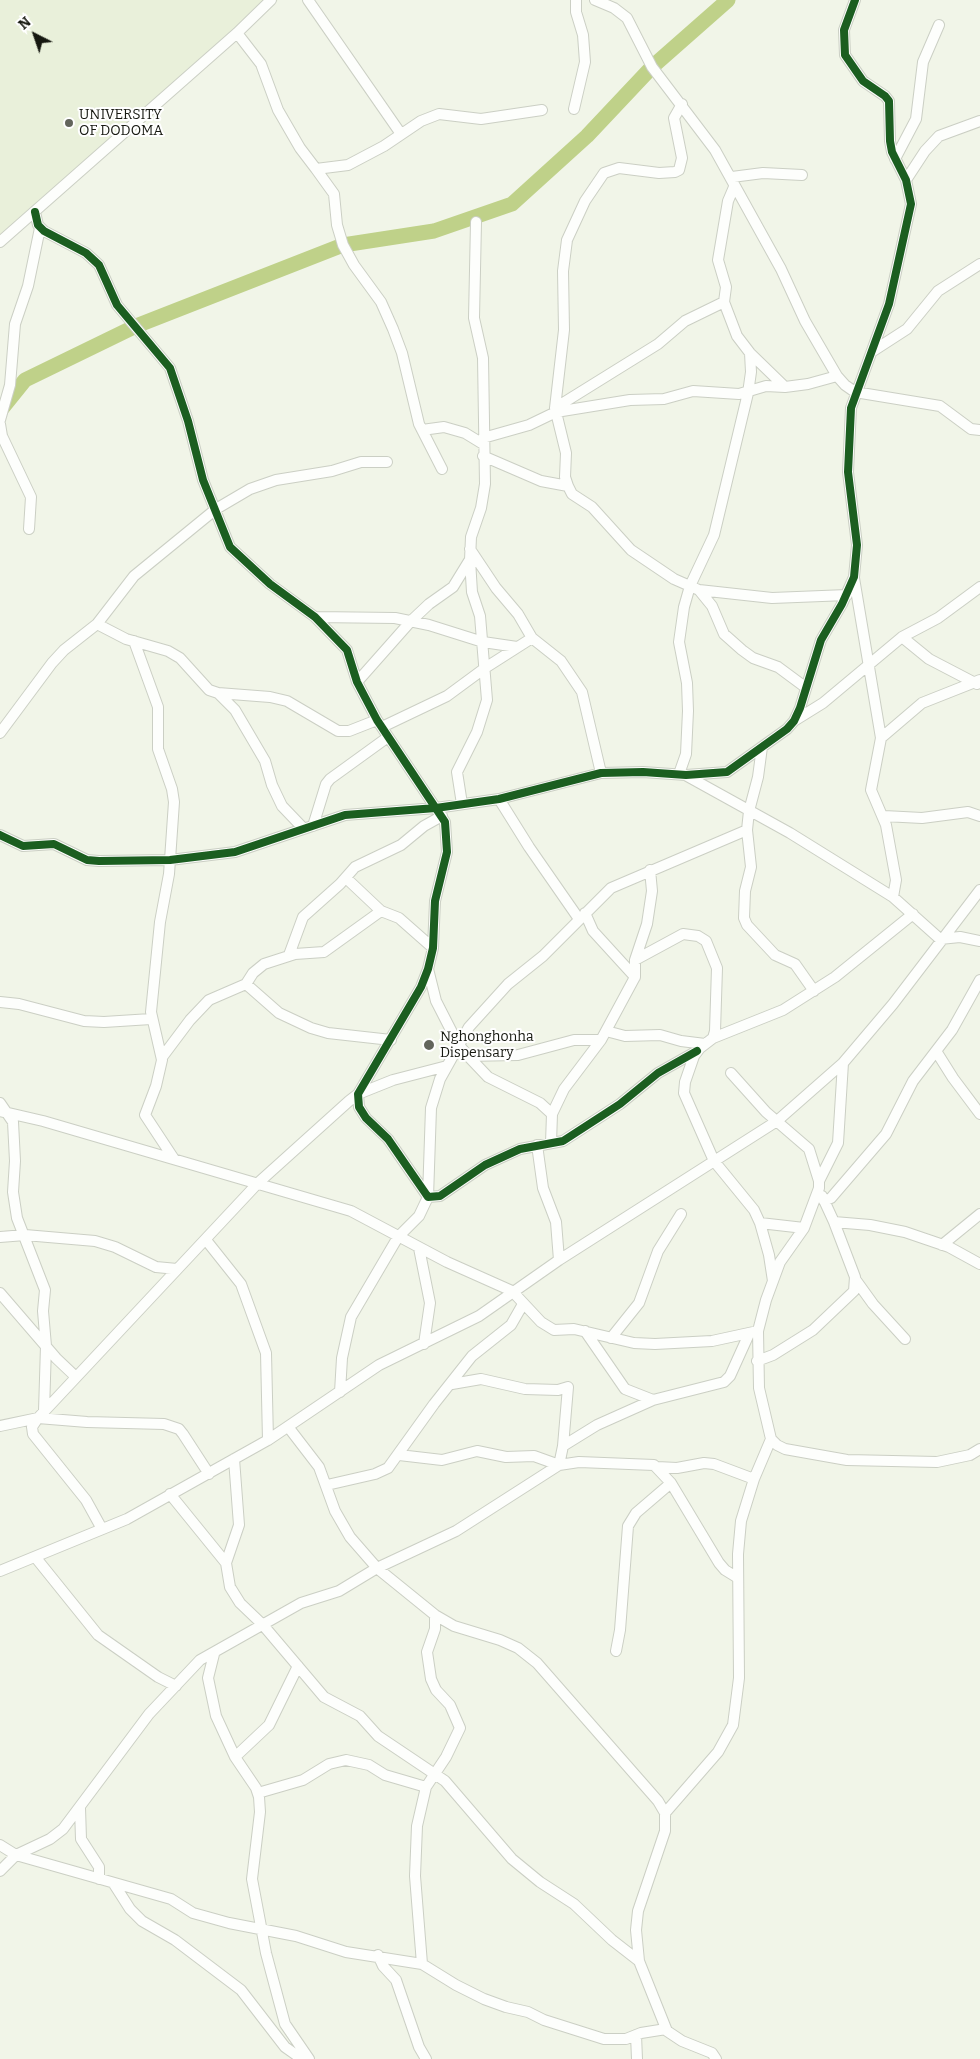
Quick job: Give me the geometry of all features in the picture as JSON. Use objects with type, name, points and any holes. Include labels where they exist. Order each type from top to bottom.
[{"type":"street","points":[[0,242],[238,32],[271,0]]},
{"type":"street","points":[[308,0],[401,134]]},
{"type":"street","points":[[574,109],[585,62],[583,35],[576,12],[576,0]]},
{"type":"street","points":[[595,0],[614,8],[627,18],[652,66],[682,104],[733,182],[781,269],[805,321],[837,376],[855,392],[940,406],[971,429],[980,430]]},
{"type":"street","points":[[614,8],[622,0]]},
{"type":"street","points":[[855,0],[844,30],[845,55],[863,81],[885,96],[889,101],[890,141],[895,159],[906,180],[911,204],[889,304],[873,351],[855,392],[851,408],[848,472],[857,545],[854,577],[882,738],[871,790],[884,816],[896,880],[893,897]]},
{"type":"street","points":[[895,159],[916,120],[923,62],[939,25]]},
{"type":"street","points":[[238,32],[261,64],[278,110],[300,148],[334,194],[337,225],[343,245],[354,265],[381,302],[393,329],[402,353],[422,430],[442,469]]},
{"type":"street","points":[[682,104],[674,118],[682,158],[679,170],[659,173],[619,168],[604,173],[585,201],[567,240],[563,271],[564,330],[556,410],[566,453],[565,477],[568,486],[572,494],[592,507],[631,550],[674,579],[695,588],[765,597],[847,595]]},
{"type":"street","points":[[316,169],[348,164],[384,146],[421,121],[438,114],[481,119],[542,110]]},
{"type":"street","points":[[906,180],[925,151],[939,136],[980,121]]},
{"type":"street","points":[[733,182],[763,173],[802,174]]},
{"type":"street","points":[[733,182],[719,254],[719,265],[727,292],[724,302],[731,326],[750,353],[785,387]]},
{"type":"street","points":[[35,212],[36,221],[40,228],[94,260],[104,273],[117,305],[170,368],[188,420],[203,480],[230,547],[270,584],[316,617],[347,650],[357,682],[379,723],[439,812],[446,827],[447,852],[434,911],[433,948],[428,969],[421,987],[358,1094],[258,1183],[41,1414],[32,1427],[33,1434],[86,1500],[102,1529]]},
{"type":"street","points":[[462,804],[457,772],[484,714],[487,700],[483,642],[479,610],[472,592],[470,560],[471,537],[481,508],[484,492],[483,358],[474,318],[476,222]]},
{"type":"street","points":[[29,529],[31,498],[2,436],[0,422],[10,385],[15,324],[28,286],[40,228]]},
{"type":"street","points":[[873,351],[908,329],[938,291],[980,264]]},
{"type":"street","points":[[422,430],[444,428],[465,433],[483,441],[529,425],[556,410],[658,344],[685,321],[724,302]]},
{"type":"street","points":[[683,775],[688,711],[687,683],[680,648],[680,634],[685,600],[695,588],[714,535],[748,393],[751,372],[750,353]]},
{"type":"street","points":[[556,410],[630,400],[664,399],[693,391],[748,393],[766,386],[785,387],[837,376]]},
{"type":"street","points":[[484,456],[541,481],[568,486]]},
{"type":"street","points":[[0,733],[58,656],[97,624],[142,569],[216,509],[250,488],[276,480],[332,471],[362,462],[387,462]]},
{"type":"street","points":[[470,548],[496,588],[518,614],[532,638],[561,661],[582,692],[601,773]]},
{"type":"street","points":[[357,682],[411,621],[429,604],[453,587],[470,560]]},
{"type":"street","points":[[794,721],[822,640],[847,595],[854,577]]},
{"type":"street","points":[[0,835],[23,846],[54,844],[91,861],[170,860],[246,850],[345,815],[439,812],[462,804],[499,799],[601,773],[643,772],[683,775],[727,772],[762,748],[794,721],[823,703],[902,637],[938,618],[980,587]]},
{"type":"street","points":[[695,588],[712,606],[727,637],[748,655],[778,667],[805,688]]},
{"type":"street","points":[[316,617],[395,618],[483,642],[517,647]]},
{"type":"street","points":[[97,624],[126,640],[168,651],[180,658],[209,690],[218,694],[239,714],[265,761],[272,786],[282,806],[308,827]]},
{"type":"street","points":[[902,637],[932,661],[978,682]]},
{"type":"street","points":[[218,694],[270,697],[287,701],[338,731],[349,730],[379,723],[447,696],[532,638]]},
{"type":"street","points":[[134,641],[158,707],[158,749],[172,789],[174,813],[170,860],[160,922],[151,1019],[162,1056],[161,1071],[145,1115],[174,1159]]},
{"type":"street","points":[[882,738],[922,703],[978,682]]},
{"type":"street","points":[[308,827],[326,784],[330,779],[388,737]]},
{"type":"street","points":[[762,748],[747,830],[751,867],[745,891],[745,922],[775,955],[795,964],[814,991]]},
{"type":"street","points":[[683,775],[831,857],[893,897],[940,940]]},
{"type":"street","points":[[499,799],[529,847],[593,931],[634,977]]},
{"type":"street","points":[[289,956],[303,917],[362,862],[401,845],[439,812]]},
{"type":"street","points":[[884,816],[922,818],[968,812],[980,816]]},
{"type":"street","points":[[340,1392],[342,1358],[348,1323],[398,1237],[419,1216],[428,1196],[431,1108],[436,1088],[452,1055],[469,1027],[493,999],[543,956],[611,888],[747,830]]},
{"type":"street","points":[[551,1143],[552,1114],[564,1089],[604,1035],[634,977],[635,960],[648,916],[652,891],[650,870]]},
{"type":"street","points":[[346,878],[359,887],[381,911],[399,918],[433,948]]},
{"type":"street","points":[[0,1571],[36,1558],[127,1519],[289,1428],[379,1365],[479,1316],[512,1291],[559,1260],[777,1121],[843,1063],[893,1004],[980,890]]},
{"type":"street","points":[[162,1056],[190,1020],[209,1000],[246,984],[253,973],[264,964],[289,956],[324,952],[381,911]]},
{"type":"street","points":[[428,1196],[440,1196],[485,1165],[520,1149],[563,1141],[597,1121],[650,1079],[705,1044],[778,1013],[814,991],[835,977],[913,914]]},
{"type":"street","points":[[635,960],[660,948],[680,935],[703,938],[717,974],[716,1026],[685,1082],[684,1093],[714,1161],[754,1210],[760,1223],[769,1255],[773,1281]]},
{"type":"street","points":[[940,940],[960,937],[980,941]]},
{"type":"street","points":[[428,969],[436,1001],[458,1044],[469,1057],[488,1077],[540,1102],[552,1114]]},
{"type":"street","points":[[824,1201],[831,1198],[882,1138],[895,1119],[913,1081],[959,1020],[980,980]]},
{"type":"street","points":[[246,984],[279,1013],[311,1028],[328,1033],[391,1040]]},
{"type":"street","points":[[0,1002],[19,1004],[84,1021],[104,1022],[151,1019]]},
{"type":"street","points":[[452,1055],[469,1057],[518,1055],[574,1040],[604,1035],[660,1035],[681,1041],[705,1044]]},
{"type":"street","points":[[936,1051],[953,1078],[980,1114]]},
{"type":"street","points":[[564,1446],[597,1425],[653,1400],[724,1382],[730,1376],[754,1333],[785,1253],[804,1228],[819,1185],[838,1143],[843,1063]]},
{"type":"street","points":[[358,1094],[393,1080],[447,1066]]},
{"type":"street","points":[[731,1073],[761,1107],[809,1149],[824,1201],[834,1222],[855,1279],[873,1304],[905,1339]]},
{"type":"street","points":[[358,1094],[361,1112],[388,1139],[428,1196]]},
{"type":"street","points":[[0,1103],[3,1112],[13,1122],[14,1200],[17,1218],[44,1285],[43,1319],[46,1346],[41,1414]]},
{"type":"street","points":[[3,1112],[174,1159],[351,1211],[420,1248],[512,1291],[548,1328],[585,1332],[655,1344],[712,1341],[754,1333]]},
{"type":"street","points":[[537,1145],[543,1188],[558,1234],[559,1260]]},
{"type":"street","points":[[612,1338],[639,1303],[660,1246],[681,1214]]},
{"type":"street","points":[[942,1245],[980,1214]]},
{"type":"street","points":[[834,1222],[892,1228],[942,1245],[980,1264]]},
{"type":"street","points":[[760,1223],[804,1228]]},
{"type":"street","points":[[0,1236],[24,1235],[95,1241],[115,1247],[156,1266],[177,1269]]},
{"type":"street","points":[[206,1240],[241,1284],[266,1354],[268,1440]]},
{"type":"street","points":[[420,1248],[430,1304],[424,1344]]},
{"type":"street","points":[[757,1361],[773,1355],[813,1330],[854,1291],[855,1279]]},
{"type":"street","points":[[0,1293],[76,1377]]},
{"type":"street","points":[[327,1485],[375,1474],[388,1468],[434,1404],[452,1384],[472,1356],[511,1325],[523,1304]]},
{"type":"street","points":[[585,1332],[625,1389],[653,1400]]},
{"type":"street","points":[[754,1333],[759,1388],[771,1439],[777,1445],[785,1449],[847,1460],[937,1462],[970,1455],[980,1449]]},
{"type":"street","points":[[0,1871],[16,1855],[57,1834],[80,1808],[149,1714],[200,1660],[214,1654],[301,1603],[346,1588],[377,1568],[456,1531],[549,1474],[559,1465],[564,1446],[568,1387],[558,1390],[519,1388],[481,1380],[452,1384]]},
{"type":"street","points":[[0,1426],[41,1414],[169,1426],[183,1434],[209,1474]]},
{"type":"street","points":[[289,1428],[319,1467],[327,1485],[334,1511],[353,1542],[377,1568],[435,1615],[454,1626],[500,1640],[518,1648],[537,1663],[586,1721],[647,1788],[665,1813],[665,1831],[638,1911],[636,1930],[640,1961],[666,2029],[682,2041],[712,2053],[716,2059]]},
{"type":"street","points":[[665,1813],[718,1752],[733,1725],[739,1678],[738,1578],[741,1521],[754,1479],[771,1439]]},
{"type":"street","points":[[399,1455],[442,1460],[477,1451],[506,1457],[534,1456],[559,1465],[579,1462],[647,1464],[657,1467],[677,1468],[704,1463],[714,1464],[754,1479]]},
{"type":"street","points":[[234,1459],[239,1526],[226,1563],[230,1587],[240,1603],[263,1625],[329,1701],[360,1716],[378,1736],[450,1785],[512,1859],[540,1882],[574,1904],[612,1940],[640,1961]]},
{"type":"street","points":[[657,1467],[670,1483],[719,1563],[725,1570],[738,1578]]},
{"type":"street","points":[[616,1651],[620,1630],[628,1526],[636,1513],[670,1483]]},
{"type":"street","points":[[170,1494],[226,1563]]},
{"type":"street","points":[[36,1558],[98,1635],[158,1677],[176,1686]]},
{"type":"street","points":[[422,1964],[415,1887],[415,1844],[426,1787],[446,1757],[460,1728],[450,1705],[436,1690],[431,1679],[427,1652],[435,1629],[435,1615]]},
{"type":"street","points":[[214,1654],[208,1678],[213,1708],[235,1757],[258,1793],[260,1812],[252,1879],[266,1953],[285,2024],[309,2059]]},
{"type":"street","points":[[235,1757],[269,1725],[298,1666]]},
{"type":"street","points":[[258,1793],[303,1780],[329,1764],[346,1760],[370,1764],[385,1775],[426,1787]]},
{"type":"street","points":[[80,1808],[81,1839],[99,1867],[99,1879]]},
{"type":"street","points":[[0,1845],[16,1855],[171,1899],[193,1913],[246,1927],[262,1928],[296,1936],[346,1952],[378,1955],[422,1964],[456,1985],[484,1999],[528,2012],[558,2025],[612,2041],[666,2029]]},
{"type":"street","points":[[114,1884],[130,1909],[142,1921],[170,1937],[241,1990],[285,2047],[302,2059]]},
{"type":"street","points":[[378,1955],[383,1966],[396,1980],[419,2047],[425,2058]]},
{"type":"street","points":[[636,2035],[637,2059]]},
{"type":"shaded area","name":"UNIVERSITY OF DODOMA","points":[[0,0],[278,0],[0,247]]},
{"type":"waterway","points":[[0,411],[25,380],[136,326],[343,245],[434,231],[512,204],[587,136],[652,67],[728,0]]},
{"type":"cycle path","points":[[0,835],[23,846],[54,844],[87,860],[99,861],[170,860],[235,852],[345,815],[436,808],[499,799],[601,773],[643,772],[686,775],[727,772],[787,729],[794,721],[800,708],[821,640],[842,604],[854,577],[857,545],[848,472],[851,408],[889,304],[911,204],[906,180],[892,152],[889,101],[885,96],[863,81],[845,55],[844,30],[855,0]]},
{"type":"cycle path","points":[[35,212],[38,225],[44,231],[86,253],[99,265],[117,305],[170,368],[188,421],[203,480],[230,547],[270,584],[315,617],[347,650],[357,682],[377,720],[445,822],[447,852],[435,901],[433,948],[428,969],[421,987],[358,1094],[359,1107],[366,1118],[388,1139],[428,1197],[440,1196],[485,1165],[520,1149],[563,1141],[620,1104],[658,1073],[697,1051]]},
{"type":"place","name":"UNIVERSITY OF DODOMA","points":[[69,123]]},
{"type":"place","name":"Nghonghonha Dispensary","points":[[429,1045]]}]
